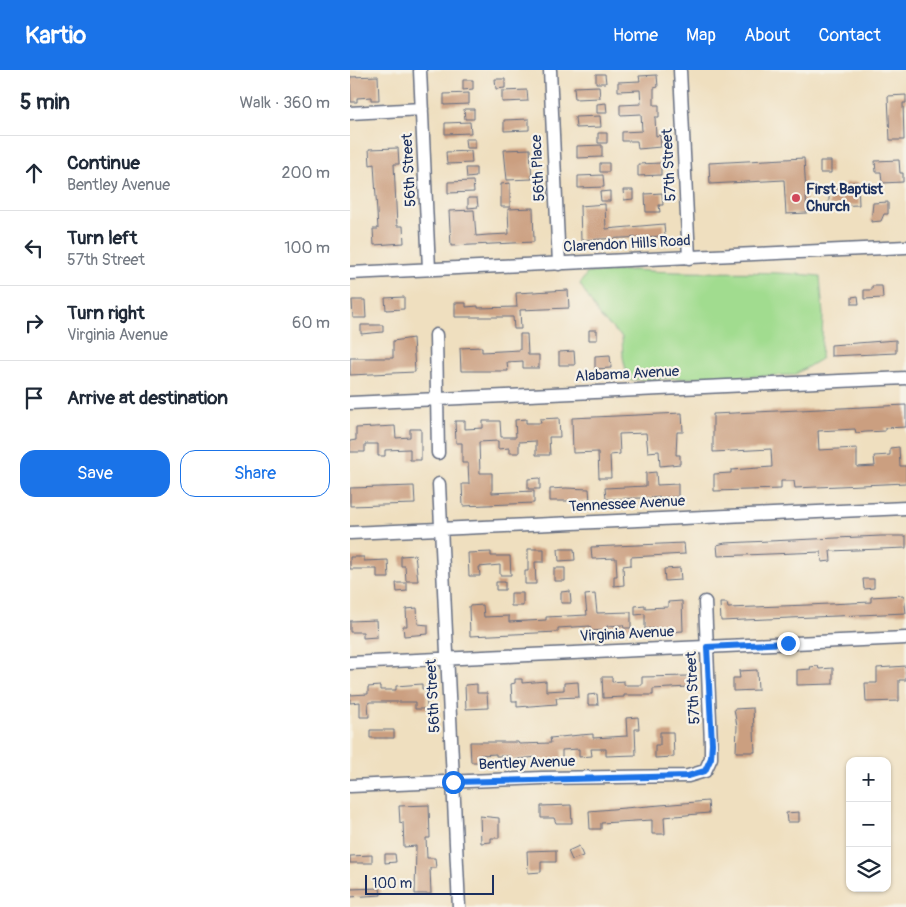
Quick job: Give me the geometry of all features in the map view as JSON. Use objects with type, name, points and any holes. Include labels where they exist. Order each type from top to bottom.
[{"type":"street","name":"56th Street","points":[[420,70],[430,269]]},
{"type":"street","name":"56th Place","points":[[550,70],[559,264]]},
{"type":"street","name":"57th Street","points":[[680,70],[689,258]]},
{"type":"street","points":[[350,113],[422,109]]},
{"type":"street","name":"Clarendon Hills Road","points":[[350,273],[906,247]]},
{"type":"street","points":[[436,335],[438,453]]},
{"type":"street","name":"Alabama Avenue","points":[[350,403],[906,378]]},
{"type":"street","name":"56th Street","points":[[439,484],[459,907]]},
{"type":"street","name":"Tennessee Avenue","points":[[350,533],[906,508]]},
{"type":"street","name":"57th Street","points":[[705,602],[712,744],[711,758],[705,771]]},
{"type":"street","name":"Virginia Avenue","points":[[350,663],[906,638]]},
{"type":"street","name":"Bentley Avenue","points":[[350,786],[688,776],[705,771]]},
{"type":"green space","points":[[633,270],[820,276],[823,315],[821,359],[794,375],[628,380],[623,357],[622,337],[600,317],[580,284],[587,273]]},
{"type":"building","points":[[596,74],[605,74],[606,83],[596,83]]},
{"type":"building","points":[[657,75],[658,87],[654,88],[654,105],[659,105],[659,117],[655,117],[656,136],[660,135],[661,147],[638,149],[637,141],[622,141],[622,132],[642,131],[641,114],[620,115],[620,105],[641,104],[640,90],[618,91],[618,82],[640,81],[639,76]]},
{"type":"building","points":[[378,76],[379,100],[371,100],[371,97],[357,98],[357,102],[351,102],[350,77]]},
{"type":"building","points":[[495,79],[505,79],[505,88],[496,89]]},
{"type":"building","points":[[463,80],[473,80],[473,89],[463,90]]},
{"type":"building","points":[[599,86],[600,98],[575,99],[574,87]]},
{"type":"building","points":[[527,90],[528,101],[502,102],[502,91]]},
{"type":"building","points":[[469,93],[469,104],[444,105],[444,94]]},
{"type":"building","points":[[906,95],[906,103],[903,103],[904,140],[890,140],[888,96]]},
{"type":"building","points":[[606,103],[607,113],[597,113],[597,104]]},
{"type":"building","points":[[464,109],[474,109],[474,119],[465,119]]},
{"type":"building","points":[[600,116],[601,127],[576,128],[575,117]]},
{"type":"building","points":[[529,119],[529,130],[504,131],[504,120]]},
{"type":"building","points":[[470,122],[471,133],[445,134],[445,123]]},
{"type":"building","points":[[598,133],[607,133],[607,143],[598,143]]},
{"type":"building","points":[[465,139],[475,139],[475,148],[466,148]]},
{"type":"building","points":[[602,145],[602,157],[577,158],[577,146]]},
{"type":"building","points":[[398,148],[399,164],[394,164],[397,226],[403,226],[404,243],[374,245],[373,229],[378,229],[374,164],[370,165],[369,149]]},
{"type":"building","points":[[530,149],[532,179],[507,180],[504,150]]},
{"type":"building","points":[[471,151],[472,163],[447,164],[446,152]]},
{"type":"building","name":"First Baptist Church","points":[[804,158],[807,213],[786,214],[784,180],[710,184],[709,163]]},
{"type":"building","points":[[899,160],[900,173],[903,173],[903,182],[882,183],[881,172],[876,172],[875,161]]},
{"type":"building","points":[[820,161],[831,161],[831,173],[820,173]]},
{"type":"building","points":[[600,163],[609,163],[609,172],[600,172]]},
{"type":"building","points":[[661,163],[661,175],[638,176],[638,164]]},
{"type":"building","points":[[466,168],[476,168],[476,177],[467,178]]},
{"type":"building","points":[[603,175],[604,187],[578,188],[578,176]]},
{"type":"building","points":[[473,181],[474,192],[448,193],[448,182]]},
{"type":"building","points":[[858,182],[859,205],[829,206],[829,193],[837,193],[837,188],[845,187],[845,183]]},
{"type":"building","points":[[510,183],[510,207],[501,207],[501,184]]},
{"type":"building","points":[[623,190],[633,190],[633,199],[624,200]]},
{"type":"building","points":[[610,191],[610,201],[601,201],[600,192]]},
{"type":"building","points":[[662,193],[663,205],[659,205],[660,212],[646,212],[645,194]]},
{"type":"building","points":[[468,198],[477,198],[478,207],[468,208]]},
{"type":"building","points":[[888,202],[888,214],[884,214],[881,221],[871,222],[873,203]]},
{"type":"building","points":[[605,204],[606,229],[664,224],[665,236],[581,240],[580,206]]},
{"type":"building","points":[[533,208],[534,242],[451,246],[449,211],[474,210],[476,236],[509,234],[508,209]]},
{"type":"building","points":[[872,286],[882,286],[883,298],[864,299],[864,290],[872,290]]},
{"type":"building","points":[[568,290],[569,308],[520,310],[521,329],[514,329],[513,317],[455,317],[455,303],[466,303],[466,307],[478,306],[478,308],[517,307],[516,293]]},
{"type":"building","points":[[858,296],[859,304],[852,304],[852,297]]},
{"type":"building","points":[[404,297],[404,309],[386,310],[385,298]]},
{"type":"building","points":[[352,300],[365,300],[366,318],[353,318]]},
{"type":"building","points":[[361,325],[383,325],[383,332],[361,334]]},
{"type":"building","points":[[589,330],[597,330],[597,340],[589,340]]},
{"type":"building","points":[[520,334],[527,334],[528,355],[539,355],[539,368],[523,368],[523,361],[507,362],[508,371],[461,371],[460,348],[482,347],[482,352],[520,350]]},
{"type":"building","points":[[413,338],[415,372],[350,375],[350,358],[393,358],[393,341]]},
{"type":"building","points":[[896,340],[896,353],[831,356],[831,345]]},
{"type":"building","points":[[574,351],[575,365],[559,365],[559,352]]},
{"type":"building","points":[[610,355],[611,368],[595,369],[595,356]]},
{"type":"building","points":[[906,405],[906,427],[885,428],[885,431],[856,433],[855,429],[818,431],[819,450],[857,448],[857,467],[875,466],[874,456],[890,455],[890,448],[899,447],[900,466],[906,466],[906,483],[795,488],[794,481],[781,481],[781,489],[714,491],[714,474],[731,473],[731,470],[772,467],[771,449],[713,452],[713,414]]},
{"type":"building","points":[[682,413],[683,432],[677,432],[676,455],[680,455],[680,464],[660,466],[659,451],[648,452],[646,433],[619,434],[620,454],[610,455],[611,478],[599,478],[598,452],[573,453],[572,418]]},
{"type":"building","points":[[559,418],[560,437],[549,437],[550,455],[536,455],[536,441],[519,442],[519,453],[509,453],[509,448],[498,449],[498,441],[479,442],[480,473],[492,473],[492,493],[534,491],[534,503],[463,506],[462,484],[469,484],[468,463],[462,463],[462,443],[456,443],[455,421],[465,421],[465,429],[483,428],[483,421],[500,421],[501,437],[516,437],[515,420],[526,419],[526,423],[541,423],[540,419]]},
{"type":"building","points":[[395,426],[396,438],[410,437],[410,429],[421,429],[421,460],[410,460],[410,449],[385,450],[385,456],[378,456],[378,444],[365,444],[365,452],[350,452],[350,441],[356,440],[356,428]]},
{"type":"building","points":[[656,472],[657,485],[678,484],[678,497],[606,499],[605,488],[646,486],[646,473]]},
{"type":"building","points":[[540,478],[540,489],[528,489],[528,479]]},
{"type":"building","points":[[414,486],[415,504],[350,506],[350,488]]},
{"type":"building","points":[[550,489],[589,489],[590,501],[550,501]]},
{"type":"building","points":[[906,536],[906,548],[830,551],[831,561],[822,562],[821,552],[718,556],[717,545],[725,543]]},
{"type":"building","points":[[684,543],[685,554],[631,557],[631,565],[623,566],[624,585],[614,586],[614,576],[617,576],[616,558],[592,559],[591,547]]},
{"type":"building","points":[[528,549],[544,549],[544,562],[535,562],[536,584],[525,584],[525,571],[528,571]]},
{"type":"building","points":[[558,549],[574,549],[575,560],[559,561]]},
{"type":"building","points":[[491,552],[491,556],[510,556],[511,575],[500,575],[500,565],[479,567],[480,576],[469,576],[468,553]]},
{"type":"building","points":[[415,555],[418,581],[406,581],[405,566],[401,566],[401,556]]},
{"type":"building","points":[[350,557],[364,557],[364,561],[388,560],[389,578],[377,578],[377,569],[350,569]]},
{"type":"building","points":[[554,568],[565,568],[565,581],[554,581]]},
{"type":"building","points":[[680,568],[681,580],[665,581],[664,569]]},
{"type":"building","points":[[863,579],[874,579],[874,588],[864,589]]},
{"type":"building","points":[[496,582],[505,582],[505,590],[496,590]]},
{"type":"building","points":[[396,583],[407,583],[407,591],[397,592]]},
{"type":"building","points":[[570,591],[571,603],[561,603],[561,592]]},
{"type":"building","points":[[511,593],[523,593],[523,606],[511,606]]},
{"type":"building","points":[[595,594],[597,613],[631,612],[631,628],[624,628],[623,625],[607,626],[607,630],[591,631],[590,626],[558,628],[558,632],[470,636],[469,606],[483,605],[484,617],[509,616],[509,622],[546,620],[546,617],[587,615],[585,595]]},
{"type":"building","points":[[904,595],[906,613],[721,621],[720,603],[727,603],[728,608],[808,605],[871,602],[871,597]]},
{"type":"building","points":[[682,601],[683,631],[669,632],[669,628],[645,629],[645,614],[635,615],[635,606],[645,605],[645,608],[668,607],[668,602]]},
{"type":"building","points":[[417,608],[418,624],[428,625],[428,634],[404,636],[403,626],[407,626],[406,609]]},
{"type":"building","points":[[376,620],[377,637],[363,638],[363,632],[350,632],[350,621]]},
{"type":"building","points":[[818,666],[819,669],[833,668],[833,684],[797,685],[797,670],[811,669],[810,667]]},
{"type":"building","points":[[906,666],[906,680],[899,680],[899,701],[866,702],[865,683],[877,683],[877,668]]},
{"type":"building","points":[[757,670],[758,690],[733,691],[733,678],[740,678],[739,671]]},
{"type":"building","points":[[688,676],[688,687],[653,689],[653,695],[624,695],[624,697],[603,698],[602,677],[612,677],[612,682],[624,681],[624,685],[642,685],[642,677]]},
{"type":"building","points":[[515,679],[522,679],[522,683],[546,681],[546,691],[564,690],[564,683],[578,682],[579,697],[556,698],[557,704],[517,707],[517,701],[512,701],[511,684],[515,683]]},
{"type":"building","points":[[422,684],[422,689],[426,689],[427,709],[415,709],[415,702],[370,702],[368,703],[369,717],[360,717],[360,702],[350,703],[350,695],[368,694],[368,687],[380,686],[380,690],[396,690],[396,686]]},
{"type":"building","points":[[477,684],[477,693],[487,693],[488,708],[466,709],[465,685]]},
{"type":"building","points":[[597,694],[598,705],[588,705],[588,695]]},
{"type":"building","points":[[753,708],[755,752],[736,752],[737,726],[734,709]]},
{"type":"building","points":[[638,717],[639,729],[635,729],[636,755],[606,756],[606,749],[591,749],[592,756],[579,757],[579,749],[562,750],[562,761],[538,760],[537,757],[510,760],[510,756],[496,756],[496,754],[480,755],[480,762],[471,762],[470,742],[551,743],[550,738],[580,735],[593,734],[593,738],[627,736],[626,718]]},
{"type":"building","points":[[370,730],[394,730],[394,738],[370,738]]},
{"type":"building","points":[[660,732],[673,732],[674,757],[655,758],[655,745],[660,745]]},
{"type":"building","points":[[708,801],[709,813],[664,817],[665,834],[652,834],[652,820],[601,823],[601,829],[590,829],[589,811]]},
{"type":"building","points":[[429,805],[430,838],[426,838],[427,858],[435,858],[436,868],[430,868],[431,894],[415,894],[416,846],[404,847],[403,822],[400,823],[399,806]]},
{"type":"building","points":[[571,805],[572,823],[556,823],[554,818],[541,818],[541,806]]},
{"type":"building","points":[[799,812],[799,822],[787,822],[786,813]]},
{"type":"building","points":[[480,816],[499,818],[499,838],[491,838],[491,842],[481,843]]},
{"type":"building","points":[[579,846],[583,856],[572,860],[568,851]]},
{"type":"building","points":[[556,850],[556,862],[541,862],[541,872],[528,873],[527,851]]},
{"type":"building","points":[[385,854],[395,854],[396,862],[385,863]]},
{"type":"building","points":[[372,855],[372,863],[350,863],[350,856]]},
{"type":"building","points":[[380,888],[381,895],[350,897],[350,889]]},
{"type":"place","name":"First Baptist Church","points":[[796,198]]},
{"type":"route","points":[[453,782],[542,778],[688,776],[705,771],[711,758],[712,744],[707,647],[788,643]]}]
